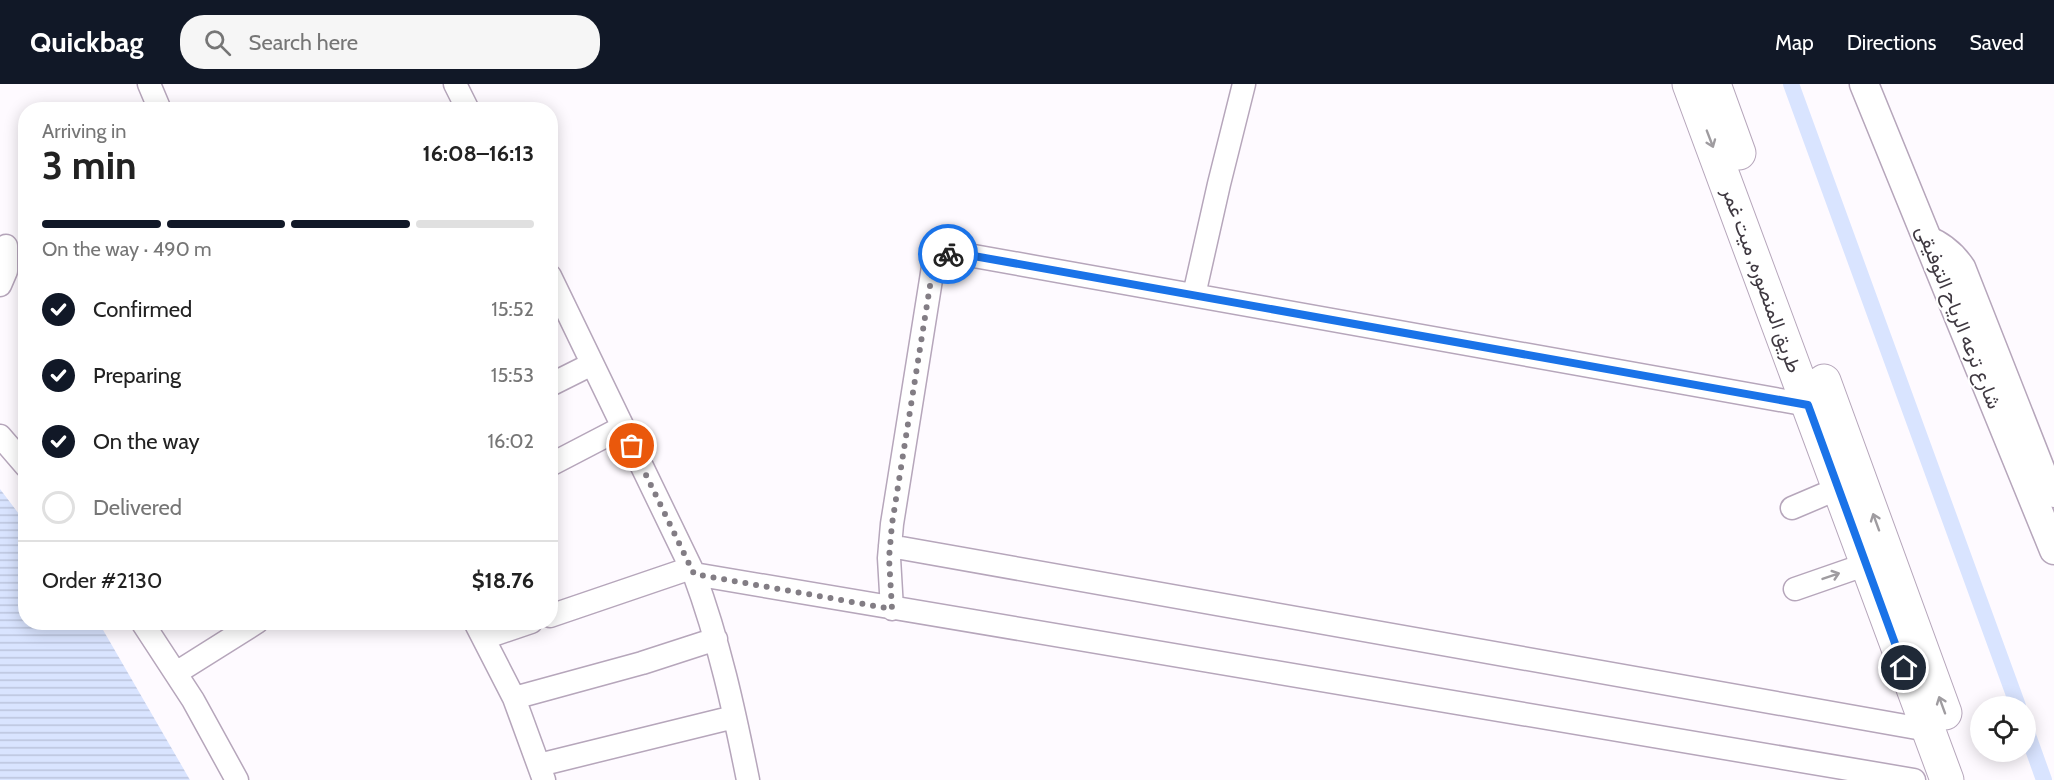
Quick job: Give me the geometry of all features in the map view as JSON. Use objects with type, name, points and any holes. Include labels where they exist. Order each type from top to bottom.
[{"type":"highway","name":"طريق المنصوره, ميت غمر","points":[[1689,84],[1947,780]]},
{"type":"highway","name":"طريق المنصوره, ميت غمر","points":[[1714,84],[1970,780]]},
{"type":"main road","name":"شارع ترعه الرياح التوفيقى","points":[[1864,84],[2053,543]]},
{"type":"street","points":[[149,84],[157,102]]},
{"type":"street","points":[[455,84],[464,102]]},
{"type":"street","points":[[1194,295],[1244,84]]},
{"type":"street","points":[[1927,237],[1944,245],[1964,267],[2054,496]]},
{"type":"street","points":[[0,285],[6,271],[11,245]]},
{"type":"street","points":[[892,609],[890,546],[892,524],[933,267],[943,256],[957,253],[1808,405]]},
{"type":"street","points":[[558,293],[693,571],[716,639],[748,780]]},
{"type":"street","points":[[558,381],[592,364]]},
{"type":"street","points":[[558,461],[623,427]]},
{"type":"street","points":[[0,436],[18,457]]},
{"type":"street","points":[[1792,507],[1839,488]]},
{"type":"street","points":[[890,546],[1928,730]]},
{"type":"street","points":[[1795,589],[1867,564]]},
{"type":"street","points":[[558,613],[693,571],[892,609],[1914,780]]},
{"type":"street","points":[[149,630],[213,735],[237,780]]},
{"type":"street","points":[[176,673],[244,630]]},
{"type":"street","points":[[480,630],[514,698],[542,773],[734,717]]},
{"type":"street","points":[[514,698],[642,663],[716,639]]},
{"type":"water","points":[[0,489],[18,513],[18,630],[103,630],[190,780],[0,780]]},
{"type":"waterway","points":[[1791,84],[2014,696]]},
{"type":"waterway","points":[[2036,758],[2044,780]]},
{"type":"way so far","points":[[632,446],[694,574],[892,609],[889,558],[892,524],[933,267],[937,260],[948,254]]},
{"type":"route","points":[[948,254],[957,253],[1808,405],[1904,668]]}]
